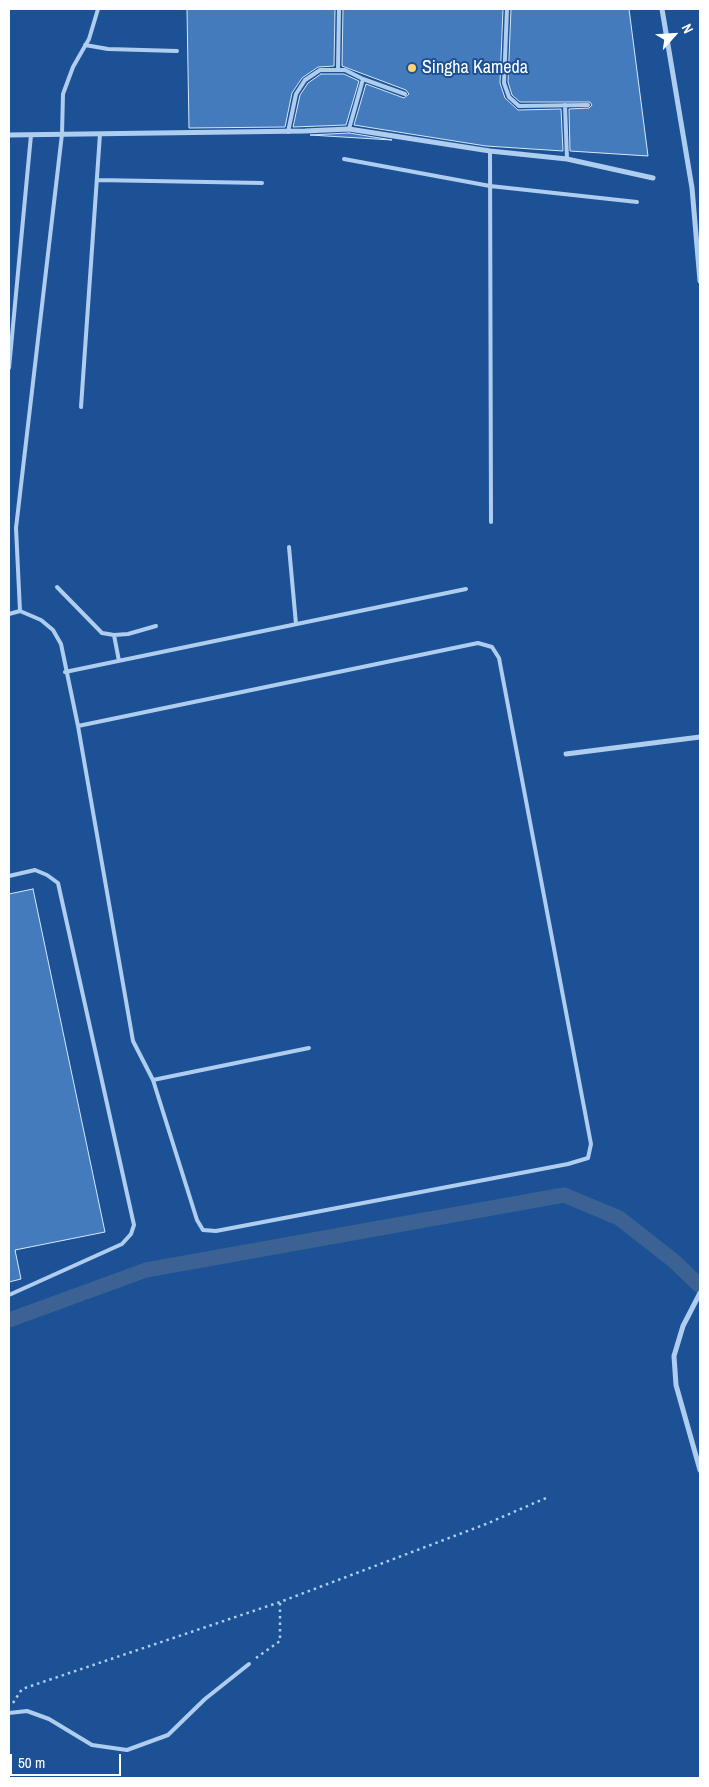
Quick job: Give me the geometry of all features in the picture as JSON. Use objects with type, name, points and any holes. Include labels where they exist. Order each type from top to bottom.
[{"type":"street","points":[[662,9],[692,188],[700,281]]},
{"type":"street","points":[[9,135],[288,132],[349,129],[490,151],[567,159],[653,178]]},
{"type":"street","points":[[566,754],[700,737]]},
{"type":"street","points":[[699,1294],[683,1326],[674,1356],[676,1385],[700,1470]]},
{"type":"lane","points":[[20,611],[16,528],[62,134],[62,94],[85,45],[98,9]]},
{"type":"lane","points":[[338,69],[339,9]]},
{"type":"lane","points":[[507,9],[504,83],[509,97],[519,106],[588,104]]},
{"type":"lane","points":[[85,45],[108,49],[177,52]]},
{"type":"lane","points":[[288,132],[296,94],[305,80],[320,70],[345,70],[363,79],[405,94]]},
{"type":"lane","points":[[349,129],[363,79]]},
{"type":"lane","points":[[565,106],[567,159]]},
{"type":"lane","points":[[81,407],[100,134]]},
{"type":"lane","points":[[9,368],[31,135]]},
{"type":"lane","points":[[490,151],[491,522]]},
{"type":"lane","points":[[344,159],[490,186],[636,202]]},
{"type":"lane","points":[[97,180],[262,184]]},
{"type":"lane","points":[[289,547],[296,624]]},
{"type":"lane","points":[[56,587],[102,633],[114,635],[156,626]]},
{"type":"lane","points":[[65,672],[466,589]]},
{"type":"lane","points":[[9,614],[20,611],[41,620],[53,630],[61,644],[65,672],[78,726],[133,1041],[153,1080],[197,1220],[203,1230],[216,1231],[568,1164],[588,1158],[591,1144],[499,658],[492,647],[478,643],[78,726]]},
{"type":"lane","points":[[114,635],[119,661]]},
{"type":"lane","points":[[9,876],[35,870],[47,875],[58,883],[134,1225],[131,1234],[122,1244],[9,1295]]},
{"type":"lane","points":[[153,1080],[308,1048]]},
{"type":"lane","points":[[9,1712],[27,1711],[49,1719],[92,1745],[127,1750],[168,1735],[205,1698],[249,1664]]},
{"type":"path","points":[[9,1712],[22,1689],[280,1602],[486,1524],[546,1498]]},
{"type":"path","points":[[249,1664],[280,1641],[280,1602]]},
{"type":"building","points":[[187,9],[335,9],[334,66],[318,67],[302,78],[292,93],[285,127],[189,128]]},
{"type":"building","points":[[343,9],[503,9],[500,83],[505,98],[518,110],[561,109],[563,151],[486,146],[354,125],[366,84],[404,98],[409,94],[406,90],[342,66]]},
{"type":"building","points":[[511,9],[629,9],[648,156],[570,151],[569,109],[589,108],[592,105],[590,102],[520,102],[512,95],[508,82]]},
{"type":"building","points":[[321,74],[344,74],[359,81],[346,125],[293,127],[300,95],[308,83]]},
{"type":"building","points":[[349,133],[392,140],[310,135]]},
{"type":"building","points":[[33,889],[105,1232],[15,1250],[21,1279],[9,1282],[9,894]]},
{"type":"waterway","points":[[9,1320],[146,1270],[564,1195],[619,1218],[674,1261],[700,1286]]},
{"type":"place","name":"Singha Kameda","points":[[412,68]]}]
